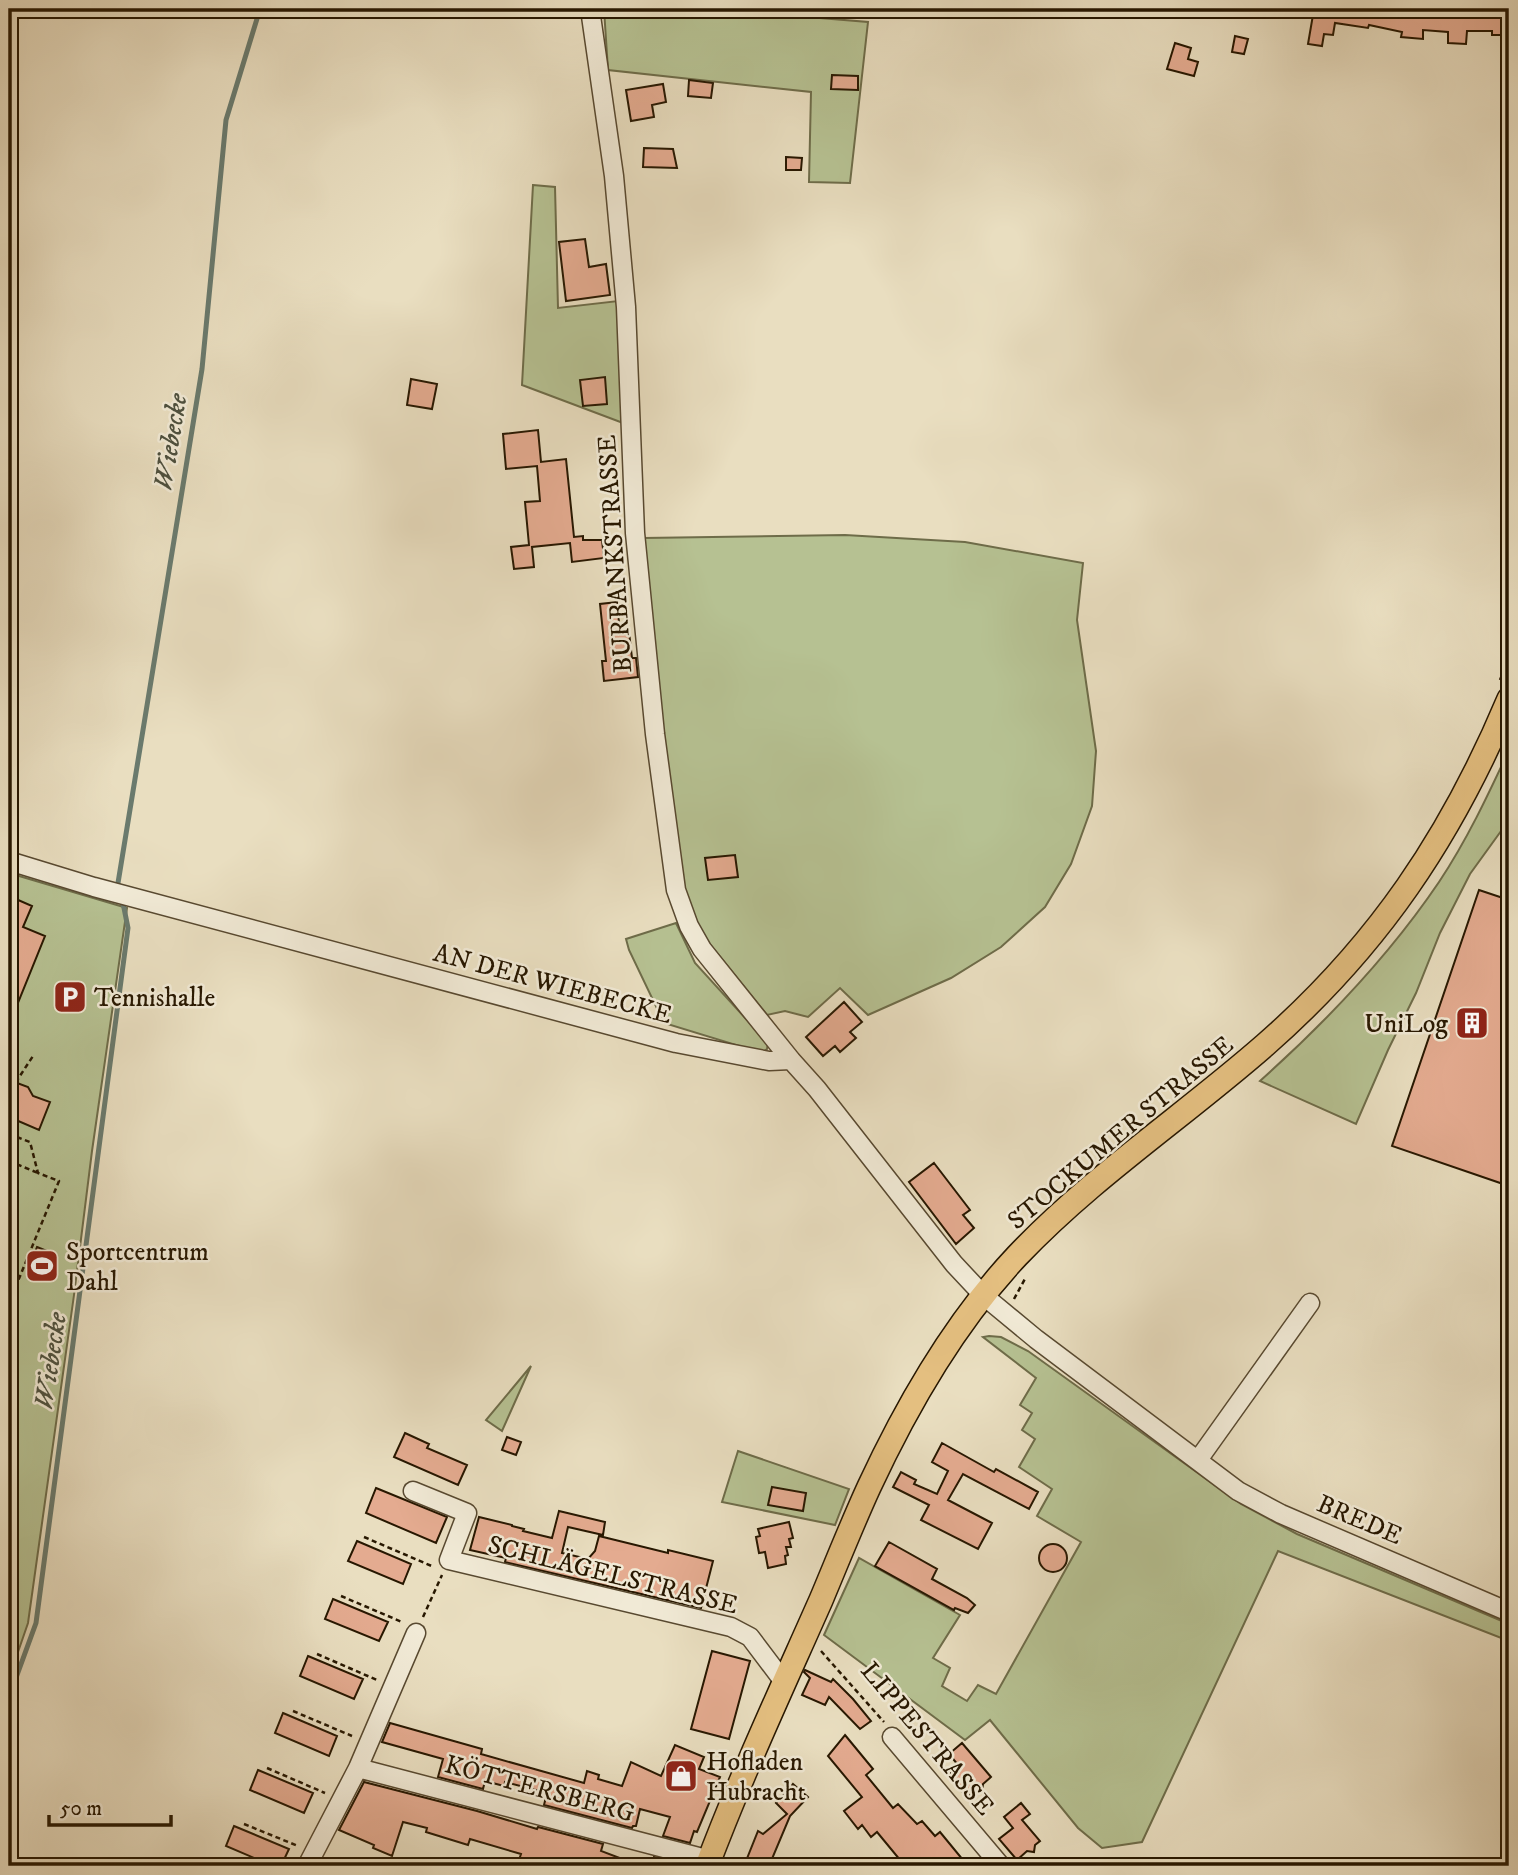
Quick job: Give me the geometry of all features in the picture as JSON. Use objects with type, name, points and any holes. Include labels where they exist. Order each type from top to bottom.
[{"type":"main road","name":"STOCKUMER STRASSE","points":[[708,1863],[868,1488],[899,1425],[950,1342],[1017,1256],[1064,1211],[1266,1044],[1347,965],[1387,918],[1460,805],[1494,736],[1504,693]]},
{"type":"street","name":"BURBANKSTRASSE","points":[[590,9],[614,176],[626,307],[635,533],[655,734],[676,890],[689,926],[702,949],[791,1060]]},
{"type":"street","name":"AN DER WIEBECKE","points":[[9,861],[94,887],[676,1043],[769,1061],[791,1060]]},
{"type":"street","points":[[791,1060],[817,1089],[954,1264],[984,1296]]},
{"type":"street","name":"BREDE","points":[[984,1296],[1036,1339],[1238,1491],[1281,1514],[1509,1612]]},
{"type":"street","points":[[1198,1460],[1310,1303]]},
{"type":"street","name":"SCHLÄGELSTRASSE","points":[[413,1491],[467,1513],[449,1560],[731,1627],[750,1637],[784,1682]]},
{"type":"street","points":[[311,1860],[358,1768],[417,1631]]},
{"type":"street","name":"LIPPESTRASSE","points":[[892,1737],[1001,1866]]},
{"type":"street","name":"KÖTTERSBERG","points":[[358,1768],[708,1863]]},
{"type":"path","points":[[1504,693],[1509,657]]},
{"type":"path","points":[[9,1083],[14,1085],[33,1056]]},
{"type":"path","points":[[9,1134],[30,1142],[38,1173]]},
{"type":"path","points":[[9,1161],[59,1181],[9,1303]]},
{"type":"path","points":[[341,1596],[417,1631],[444,1572],[364,1537]]},
{"type":"path","name":"LIPPESTRASSE","points":[[814,1644],[881,1716],[892,1737]]},
{"type":"path","points":[[317,1654],[393,1687]]},
{"type":"path","points":[[293,1711],[368,1743]]},
{"type":"path","points":[[267,1768],[341,1799]]},
{"type":"path","points":[[244,1824],[311,1860]]},
{"type":"green space","points":[[604,9],[758,9],[758,13],[868,22],[850,183],[809,182],[811,92],[608,70]]},
{"type":"green space","points":[[533,185],[555,187],[558,308],[618,301],[623,423],[522,385]]},
{"type":"green space","points":[[845,535],[965,542],[1083,563],[1077,620],[1096,751],[1092,806],[1071,864],[1045,907],[1001,947],[951,978],[868,1015],[840,988],[808,1017],[785,1011],[767,1015],[708,942],[695,921],[683,887],[658,688],[644,538]]},
{"type":"green space","points":[[1509,750],[1509,820],[1470,874],[1440,933],[1416,993],[1356,1124],[1260,1081],[1356,987],[1420,909],[1459,850]]},
{"type":"green space","name":"Sportcentrum Dahl","points":[[9,873],[127,908],[28,1623],[9,1678]]},
{"type":"green space","points":[[676,923],[695,963],[768,1043],[767,1049],[762,1053],[664,1023],[626,939]]},
{"type":"green space","points":[[983,1337],[1001,1337],[1028,1351],[1241,1504],[1297,1534],[1509,1624],[1509,1641],[1278,1551],[1142,1842],[1102,1848],[1078,1828],[990,1720],[965,1740],[824,1635],[859,1558],[960,1615],[933,1658],[950,1668],[942,1686],[967,1701],[978,1685],[996,1694],[1081,1542],[1037,1516],[1052,1489],[1019,1467],[1035,1439],[1022,1430],[1032,1413],[1020,1405],[1036,1378]]},
{"type":"green space","points":[[531,1366],[502,1431],[486,1420]]},
{"type":"green space","points":[[738,1451],[849,1489],[835,1525],[722,1502]]},
{"type":"building","points":[[1314,9],[1508,9],[1506,35],[1492,35],[1492,31],[1467,31],[1466,44],[1448,43],[1448,32],[1423,30],[1423,39],[1401,37],[1402,32],[1369,25],[1368,28],[1335,23],[1333,35],[1324,34],[1322,46],[1308,44]]},
{"type":"building","points":[[1235,36],[1248,39],[1244,54],[1232,52]]},
{"type":"building","points":[[1175,43],[1191,48],[1188,59],[1198,62],[1194,76],[1167,69]]},
{"type":"building","points":[[832,75],[858,76],[858,90],[831,89]]},
{"type":"building","points":[[689,80],[713,83],[711,98],[688,96]]},
{"type":"building","points":[[663,84],[666,102],[652,105],[654,117],[631,121],[626,90]]},
{"type":"building","points":[[644,148],[673,149],[677,168],[643,167]]},
{"type":"building","points":[[786,157],[802,158],[801,170],[786,170]]},
{"type":"building","points":[[585,239],[589,267],[606,264],[610,295],[566,301],[559,242]]},
{"type":"building","points":[[605,377],[607,404],[583,406],[580,380]]},
{"type":"building","points":[[411,379],[437,384],[432,409],[407,405]]},
{"type":"building","points":[[538,430],[541,462],[566,459],[574,537],[602,540],[604,558],[572,562],[570,543],[532,547],[534,567],[514,569],[511,547],[529,545],[525,502],[540,501],[537,466],[506,469],[503,434]]},
{"type":"building","points":[[617,602],[620,633],[629,632],[632,658],[636,658],[638,677],[604,681],[602,661],[606,661],[600,604]]},
{"type":"building","points":[[735,855],[738,877],[708,880],[705,858]]},
{"type":"building","name":"UniLog","points":[[1479,890],[1509,900],[1509,1186],[1392,1146]]},
{"type":"building","points":[[9,896],[32,906],[23,927],[45,936],[9,1025]]},
{"type":"building","points":[[844,1002],[862,1022],[850,1032],[856,1038],[840,1052],[835,1046],[823,1056],[806,1037]]},
{"type":"building","points":[[9,1080],[28,1087],[33,1096],[50,1102],[39,1130],[9,1117]]},
{"type":"building","points":[[934,1163],[970,1210],[963,1215],[974,1228],[956,1244],[909,1182]]},
{"type":"building","points":[[37,1247],[52,1253],[47,1265],[32,1260]]},
{"type":"building","points":[[405,1433],[429,1444],[427,1448],[467,1465],[458,1485],[394,1457]]},
{"type":"building","points":[[507,1437],[521,1442],[516,1455],[502,1450]]},
{"type":"building","points":[[942,1443],[994,1472],[996,1469],[1038,1492],[1029,1509],[963,1474],[948,1500],[992,1523],[978,1549],[921,1520],[929,1505],[893,1487],[901,1472],[916,1480],[914,1484],[937,1494],[948,1471],[932,1462]]},
{"type":"building","points":[[772,1487],[806,1493],[803,1511],[768,1505]]},
{"type":"building","points":[[376,1488],[447,1517],[436,1543],[366,1513]]},
{"type":"building","points":[[559,1511],[605,1522],[603,1535],[568,1527],[562,1553],[588,1559],[595,1551],[599,1536],[713,1561],[701,1608],[505,1562],[506,1558],[470,1550],[479,1517],[552,1538]]},
{"type":"building","points":[[789,1522],[793,1538],[789,1539],[791,1547],[786,1547],[786,1564],[768,1568],[765,1552],[759,1553],[756,1537],[760,1536],[758,1529]]},
{"type":"building","points":[[357,1541],[411,1564],[403,1584],[348,1561]]},
{"type":"building","points":[[889,1542],[937,1569],[932,1579],[975,1605],[968,1613],[955,1608],[954,1610],[875,1566]]},
{"type":"building","points":[[1053,1544],[1063,1548],[1067,1558],[1063,1568],[1053,1572],[1043,1568],[1039,1558],[1043,1548]]},
{"type":"building","points":[[333,1599],[388,1622],[379,1641],[325,1619]]},
{"type":"building","points":[[712,1651],[750,1661],[729,1739],[691,1729]]},
{"type":"building","points":[[308,1656],[363,1679],[354,1699],[300,1676]]},
{"type":"building","points":[[805,1670],[831,1682],[833,1679],[871,1721],[860,1729],[829,1697],[825,1705],[802,1695],[810,1678]]},
{"type":"building","points":[[283,1713],[337,1736],[329,1756],[275,1733]]},
{"type":"building","points":[[390,1723],[482,1749],[481,1754],[584,1783],[587,1771],[599,1775],[598,1779],[622,1786],[631,1762],[661,1776],[675,1745],[704,1757],[699,1769],[720,1777],[690,1843],[663,1836],[670,1817],[640,1809],[636,1826],[632,1828],[544,1805],[547,1793],[505,1782],[504,1786],[485,1781],[483,1789],[438,1777],[443,1759],[382,1742]]},
{"type":"building","points":[[845,1735],[873,1769],[866,1775],[893,1808],[898,1804],[917,1824],[922,1821],[935,1836],[940,1832],[968,1866],[905,1866],[877,1832],[871,1837],[862,1825],[858,1829],[844,1811],[862,1797],[828,1756]]},
{"type":"building","points":[[962,1743],[991,1777],[983,1784],[982,1791],[975,1790],[967,1797],[948,1775],[959,1766],[949,1754]]},
{"type":"building","points":[[258,1770],[313,1793],[304,1813],[250,1790]]},
{"type":"building","points":[[364,1782],[603,1844],[601,1851],[638,1865],[537,1866],[519,1860],[521,1854],[470,1839],[468,1845],[426,1832],[427,1828],[403,1822],[392,1856],[339,1830]]},
{"type":"building","points":[[793,1784],[808,1797],[790,1816],[769,1866],[744,1866],[758,1831],[763,1834],[787,1814],[776,1803]]},
{"type":"building","points":[[1021,1803],[1030,1814],[1022,1820],[1040,1841],[1035,1845],[1034,1852],[1027,1851],[1017,1860],[999,1839],[1013,1828],[1004,1817]]},
{"type":"building","points":[[234,1826],[289,1849],[281,1866],[273,1866],[226,1846]]},
{"type":"building","points":[[654,1857],[676,1863],[678,1866],[651,1866]]},
{"type":"waterway","name":"Wiebecke","points":[[118,883],[202,369],[226,120],[260,9]]},
{"type":"waterway","name":"Wiebecke","points":[[9,1697],[36,1623],[128,928],[123,903]]},
{"type":"place","name":"Tennishalle","points":[[70,997]]},
{"type":"place","name":"UniLog","points":[[1472,1023]]},
{"type":"place","name":"Sportcentrum Dahl","points":[[42,1266]]},
{"type":"place","name":"Hofladen Hubracht","points":[[681,1776]]}]
